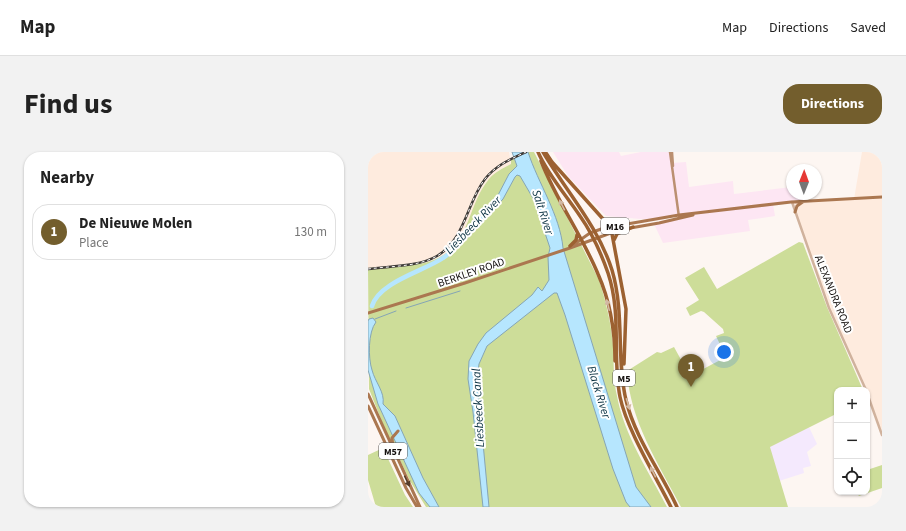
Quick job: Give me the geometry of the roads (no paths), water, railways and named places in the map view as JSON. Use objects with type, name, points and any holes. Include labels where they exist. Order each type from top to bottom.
[{"type":"highway","points":[[542,152],[603,219],[611,232],[626,309],[625,358],[623,368]]},
{"type":"highway","points":[[542,152],[541,162],[577,235],[582,241],[598,273],[609,308],[615,346],[616,379],[618,385]]},
{"type":"highway","name":"M5","points":[[542,152],[601,243],[612,270],[618,296],[626,400],[634,423],[677,507]]},
{"type":"highway","points":[[603,219],[612,223],[626,224]]},
{"type":"highway","name":"M5","points":[[589,226],[608,274],[615,303],[618,385],[625,414],[671,507]]},
{"type":"highway","points":[[605,234],[607,227]]},
{"type":"highway","points":[[614,242],[617,234],[633,227]]},
{"type":"highway","points":[[570,246],[576,240],[577,235]]},
{"type":"main road","points":[[671,152],[679,216]]},
{"type":"main road","name":"BERKLEY ROAD","points":[[368,313],[382,310],[565,249],[582,241],[594,231],[607,227],[693,214],[791,202],[882,197]]},
{"type":"main road","points":[[795,212],[797,206],[804,201]]},
{"type":"main road","name":"BERKLEY ROAD","points":[[565,249],[582,241],[611,232],[679,216]]},
{"type":"main road","name":"BERKLEY ROAD","points":[[368,313],[382,310]]},
{"type":"main road","name":"M57","points":[[368,394],[420,507]]},
{"type":"main road","name":"M57","points":[[368,406],[406,488],[417,507]]},
{"type":"main road","points":[[394,453],[392,438],[398,431]]},
{"type":"street","name":"ALEXANDRA ROAD","points":[[791,202],[829,308],[864,387]]},
{"type":"street","name":"ALEXANDRA ROAD","points":[[870,402],[882,435]]},
{"type":"water","points":[[512,152],[528,152],[558,223],[563,248],[636,487],[651,507],[630,507],[626,502],[613,469],[565,315],[557,293],[554,293],[487,346],[479,364],[477,379],[489,507],[483,507],[468,379],[469,361],[486,333],[532,295],[538,287],[542,291],[549,280],[548,257],[550,248],[534,200],[520,176],[517,175],[515,177],[503,199],[467,237],[459,242],[463,234],[496,199],[509,174],[517,166]]},
{"type":"water","points":[[373,318],[376,322],[373,326],[370,338],[370,359],[373,374],[383,395],[383,404],[395,416],[423,478],[439,507],[430,507],[419,493],[378,404],[368,370],[368,321],[369,319]]},
{"type":"waterway","name":"Liesbeeck River","points":[[372,306],[376,298],[383,290],[443,258],[463,238]]},
{"type":"waterway","points":[[406,308],[460,291]]},
{"type":"waterway","points":[[375,319],[396,311]]},
{"type":"railway","points":[[368,269],[404,266],[429,260],[437,256],[446,249],[460,231],[479,188],[489,174],[509,160],[526,152]]},
{"type":"place","name":"De Nieuwe Molen","points":[[691,387]]},
{"type":"water label","name":"Salt River","points":[[543,212]]},
{"type":"water label","name":"Black River","points":[[599,392]]},
{"type":"water label","name":"Liesbeeck Canal","points":[[478,408]]}]
